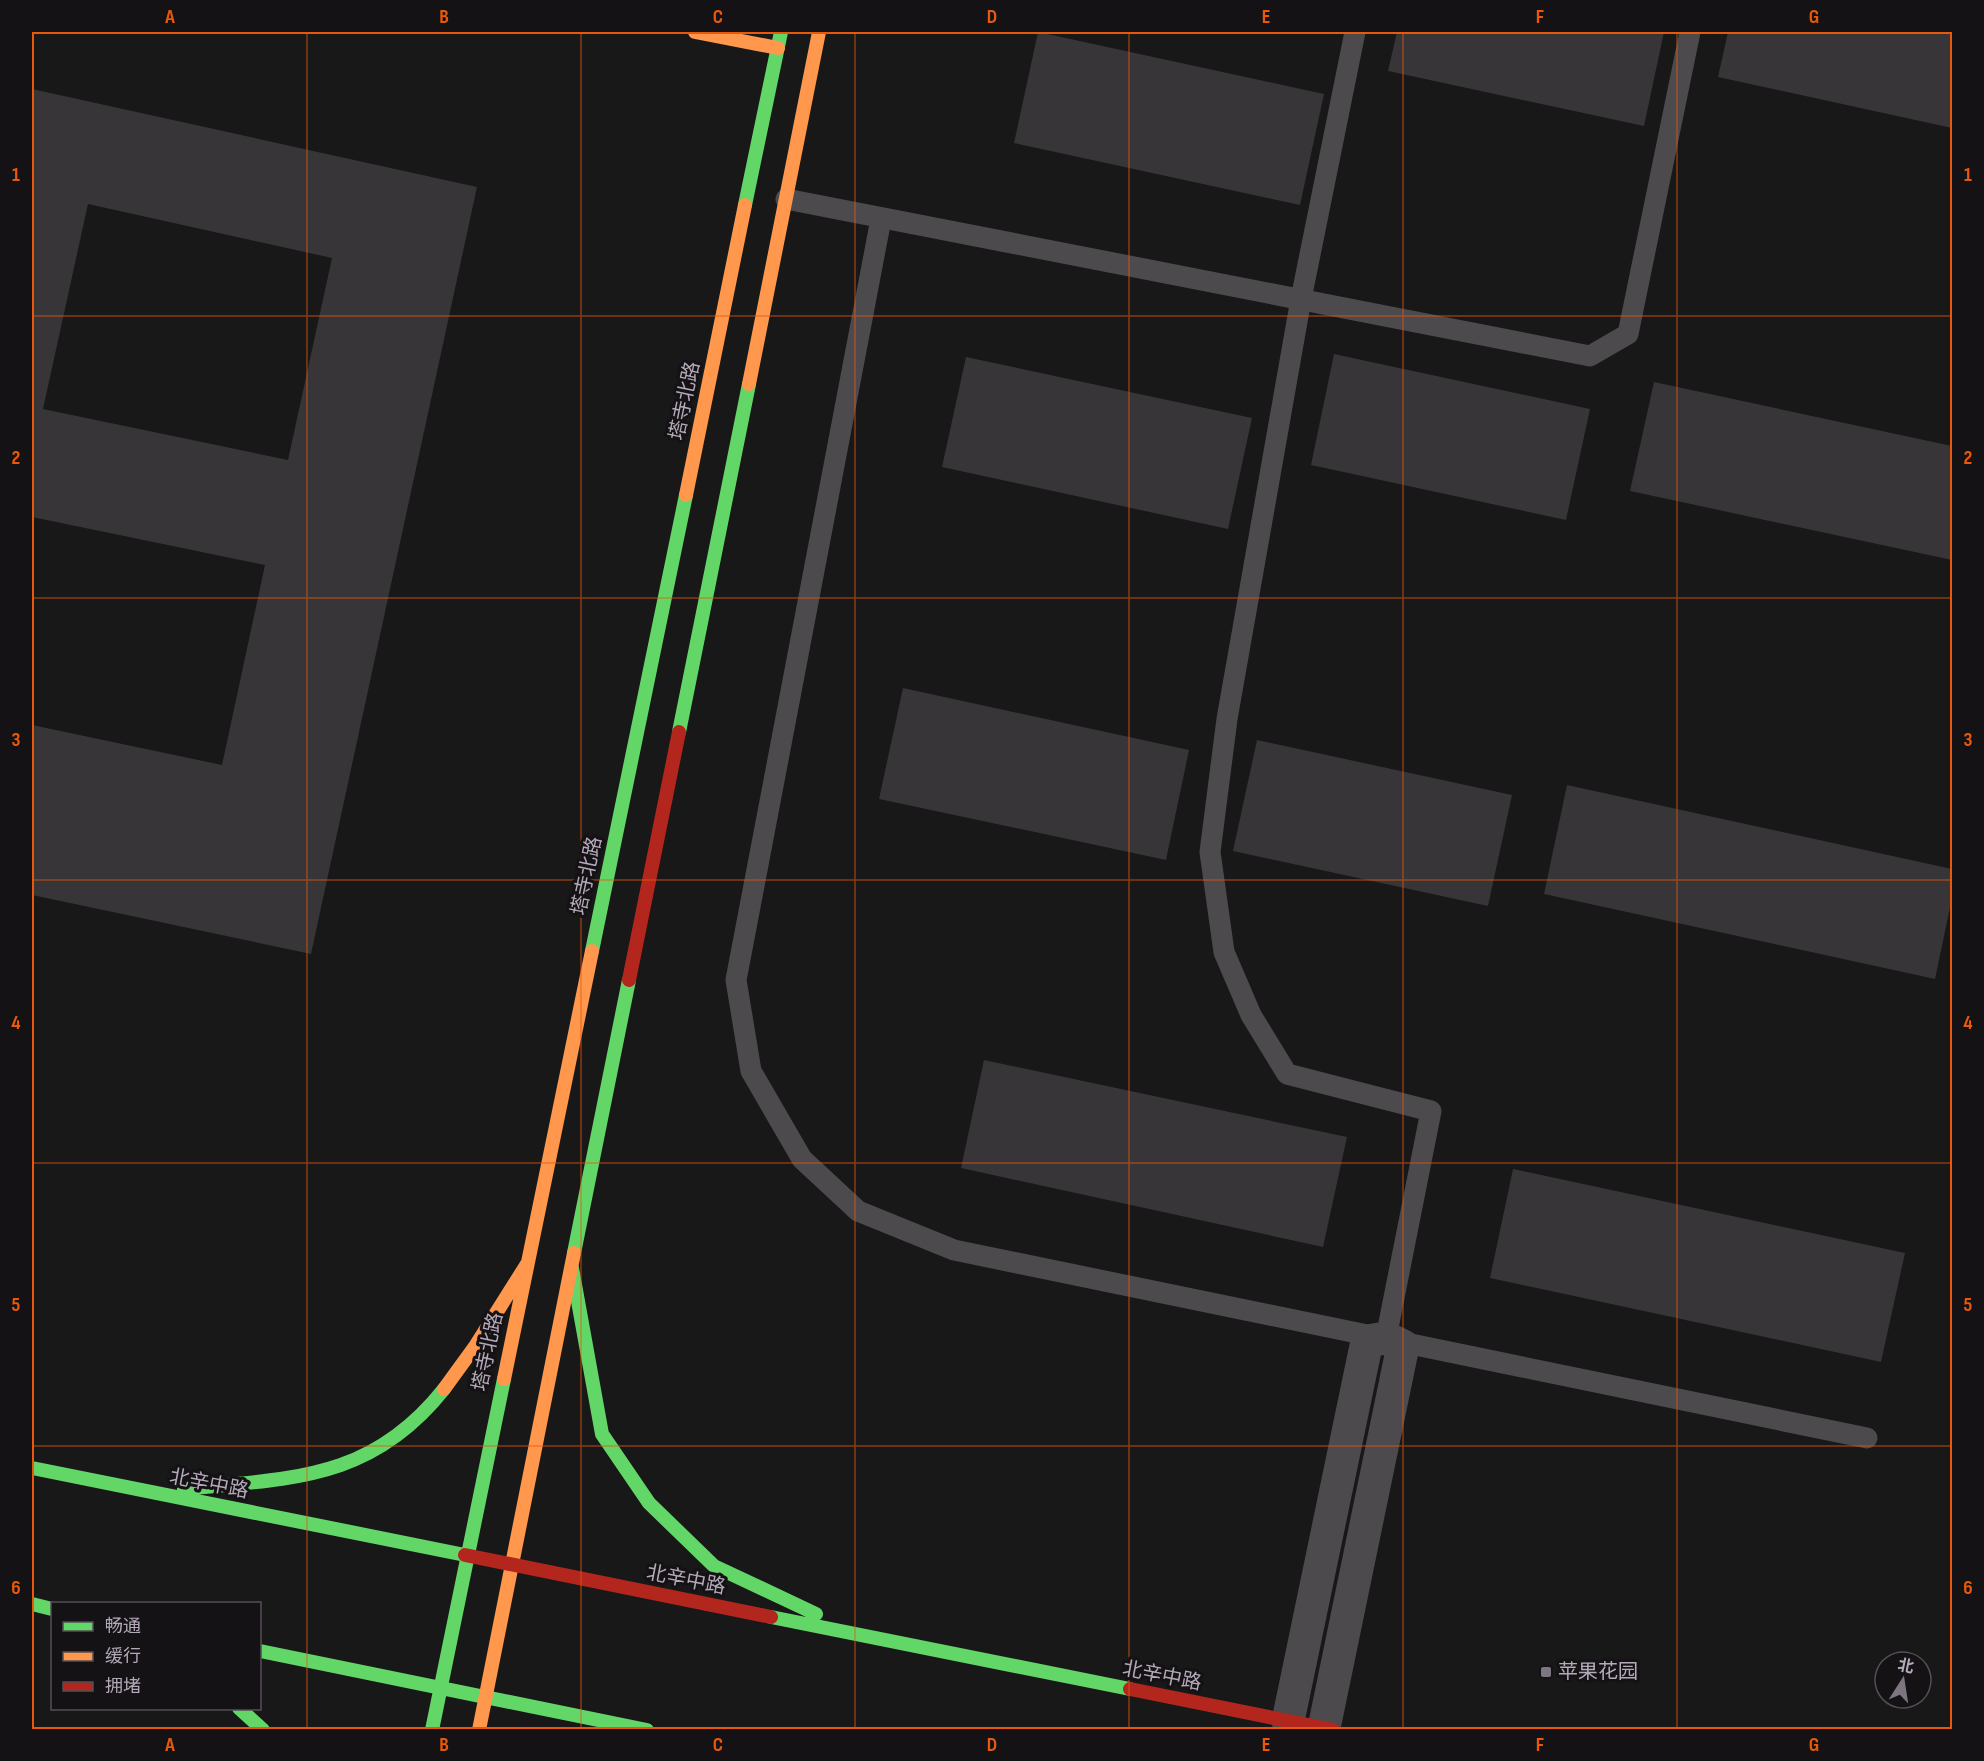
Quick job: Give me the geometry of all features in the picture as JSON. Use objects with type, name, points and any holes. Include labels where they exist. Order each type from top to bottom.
[{"type":"main road","points":[[695,32],[778,48]]},
{"type":"main road","name":"塔寺北路","points":[[432,1730],[781,32]]},
{"type":"main road","points":[[479,1730],[819,32]]},
{"type":"main road","points":[[153,1493],[302,1476],[365,1457],[416,1423],[470,1355],[526,1264]]},
{"type":"main road","points":[[572,1268],[602,1434],[649,1503],[714,1566],[864,1636]]},
{"type":"main road","name":"北辛中路","points":[[32,1468],[1328,1729]]},
{"type":"main road","points":[[32,1604],[51,1609]]},
{"type":"main road","points":[[261,1651],[647,1730]]},
{"type":"main road","points":[[241,1710],[263,1730]]},
{"type":"street","points":[[1288,1721],[1367,1341],[1386,1338],[1403,1346],[1328,1729]]},
{"type":"lane","points":[[1355,32],[1302,299],[1227,719],[1210,852],[1224,952],[1251,1014],[1287,1074],[1431,1111],[1386,1338]]},
{"type":"lane","points":[[786,199],[1590,356],[1628,334],[1690,32]]},
{"type":"lane","points":[[881,219],[736,980],[751,1071],[802,1159],[858,1211],[954,1250],[1867,1438]]},
{"type":"building","points":[[1038,32],[1324,94],[1300,205],[1014,143]]},
{"type":"building","points":[[1397,32],[1664,32],[1644,126],[1388,71]]},
{"type":"building","points":[[1728,32],[1952,32],[1952,128],[1718,77]]},
{"type":"building","points":[[32,89],[477,187],[311,954],[32,895],[32,725],[222,765],[265,565],[32,517]],"holes":[[[88,204],[332,258],[288,460],[43,409]]]},
{"type":"building","points":[[1334,354],[1590,409],[1566,520],[1311,465]]},
{"type":"building","points":[[966,357],[1252,418],[1228,529],[942,467]]},
{"type":"building","points":[[1654,382],[1952,446],[1952,560],[1630,491]]},
{"type":"building","points":[[903,688],[1189,750],[1166,860],[879,799]]},
{"type":"building","points":[[1257,740],[1512,795],[1488,906],[1233,851]]},
{"type":"building","points":[[1567,785],[1952,869],[1952,898],[1935,979],[1544,894]]},
{"type":"building","points":[[984,1060],[1347,1137],[1323,1247],[961,1168]]},
{"type":"building","points":[[1513,1169],[1905,1253],[1881,1362],[1490,1278]]},
{"type":"traffic: fast","points":[[745,205],[781,32]]},
{"type":"traffic: fast","points":[[679,732],[749,384]]},
{"type":"traffic: fast","points":[[592,951],[686,495]]},
{"type":"traffic: fast","points":[[574,1253],[629,980]]},
{"type":"traffic: fast","points":[[572,1268],[602,1434],[649,1503],[714,1566],[816,1614]]},
{"type":"traffic: fast","points":[[432,1730],[504,1379]]},
{"type":"traffic: fast","points":[[184,1489],[294,1477],[358,1458],[388,1442],[416,1419],[444,1389]]},
{"type":"traffic: fast","points":[[32,1468],[465,1555]]},
{"type":"traffic: fast","points":[[32,1604],[51,1609]]},
{"type":"traffic: fast","points":[[771,1617],[1130,1689]]},
{"type":"traffic: fast","points":[[261,1651],[647,1730]]},
{"type":"traffic: fast","points":[[241,1710],[263,1730]]},
{"type":"traffic: slow","points":[[695,32],[778,48]]},
{"type":"traffic: slow","points":[[749,384],[819,32]]},
{"type":"traffic: slow","points":[[686,495],[745,205]]},
{"type":"traffic: slow","points":[[504,1379],[592,951]]},
{"type":"traffic: slow","points":[[479,1730],[574,1253]]},
{"type":"traffic: slow","points":[[444,1389],[476,1345],[527,1264]]},
{"type":"traffic: jam","points":[[629,980],[679,732]]},
{"type":"traffic: jam","points":[[465,1555],[771,1617]]},
{"type":"traffic: jam","points":[[1130,1689],[1333,1730]]},
{"type":"place","name":"苹果花园","points":[[1546,1672]]}]
